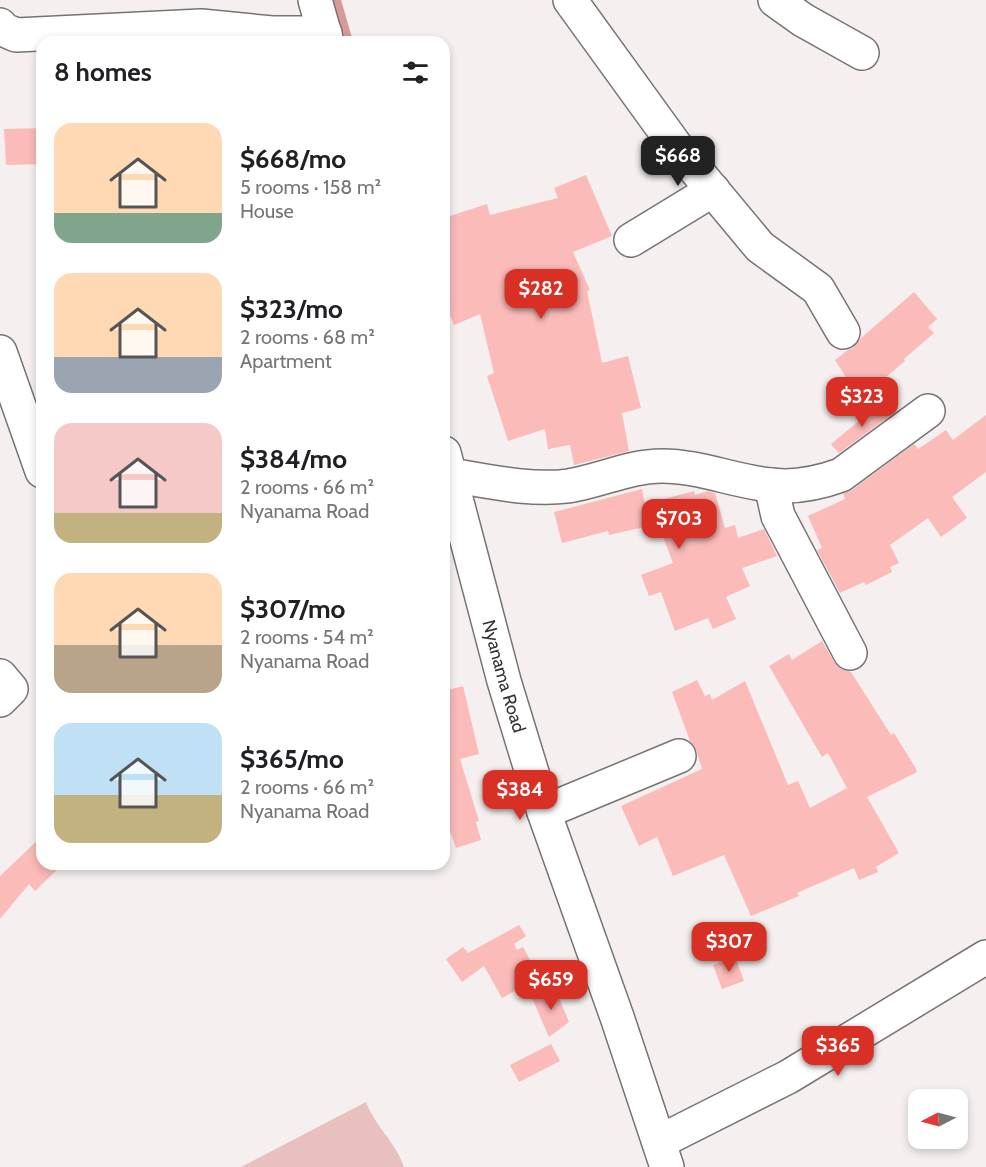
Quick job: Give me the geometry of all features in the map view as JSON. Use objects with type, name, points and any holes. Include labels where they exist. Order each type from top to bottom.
[{"type":"street","points":[[315,0],[326,36]]},
{"type":"street","points":[[570,0],[669,136],[713,190],[760,247],[818,289],[843,332]]},
{"type":"street","points":[[775,0],[803,20],[862,53]]},
{"type":"street","points":[[0,25],[2,29],[16,34],[201,26],[312,36]]},
{"type":"street","points":[[631,240],[713,190]]},
{"type":"street","points":[[0,352],[36,454]]},
{"type":"street","points":[[450,465],[522,486],[567,486],[624,471],[662,466],[704,471],[771,485],[800,485],[842,474],[928,411]]},
{"type":"street","name":"Nyanama Road","points":[[450,475],[504,681],[544,812],[663,1154]]},
{"type":"street","points":[[771,485],[778,516],[850,653]]},
{"type":"street","points":[[0,676],[11,689],[0,700]]},
{"type":"street","points":[[544,812],[679,756]]},
{"type":"street","points":[[663,1154],[986,957]]},
{"type":"shaded area","points":[[366,1102],[404,1167],[241,1167]]},
{"type":"building","points":[[36,128],[36,164],[6,165],[4,129]]},
{"type":"building","points":[[586,175],[612,236],[573,252],[590,290],[587,291],[602,363],[628,356],[641,408],[622,413],[629,451],[574,465],[570,445],[548,449],[545,429],[508,441],[487,376],[494,373],[480,314],[454,325],[450,315],[450,216],[487,204],[490,215],[558,198],[554,188]]},
{"type":"building","points":[[914,292],[937,319],[928,327],[934,333],[857,401],[842,381],[846,377],[835,360],[853,348],[860,339]]},
{"type":"building","points":[[882,402],[891,415],[839,453],[831,444]]},
{"type":"building","points":[[986,415],[986,472],[952,497],[967,518],[941,537],[928,518],[890,545],[899,563],[890,567],[892,572],[866,585],[864,582],[840,593],[817,550],[822,548],[808,516],[845,499],[843,494],[852,490],[914,444],[918,449],[946,430],[953,440]]},
{"type":"building","points":[[642,489],[645,504],[694,491],[695,495],[708,491],[715,493],[725,528],[735,525],[738,538],[764,529],[777,556],[742,568],[750,586],[726,597],[736,619],[713,629],[708,618],[675,631],[661,592],[649,596],[641,575],[673,563],[658,524],[609,535],[608,531],[562,543],[554,512]]},
{"type":"building","points":[[822,641],[834,662],[841,669],[851,672],[891,735],[894,733],[917,772],[867,797],[899,853],[876,867],[878,872],[859,880],[854,868],[797,893],[799,896],[751,916],[724,855],[673,876],[657,837],[639,846],[621,806],[702,769],[672,692],[697,680],[705,696],[710,694],[712,700],[745,681],[788,785],[798,781],[810,808],[847,788],[828,753],[822,757],[769,666],[789,654],[792,660]]},
{"type":"building","points":[[463,686],[479,754],[460,759],[479,821],[476,822],[481,840],[456,848],[450,831],[450,689]]},
{"type":"building","points":[[36,842],[36,870],[57,870],[35,891],[29,884],[0,919],[0,876]]},
{"type":"building","points":[[519,925],[526,936],[514,944],[517,950],[523,947],[540,978],[502,998],[484,966],[462,982],[446,959],[463,947],[468,953]]},
{"type":"building","points":[[735,956],[744,981],[722,989],[713,965]]},
{"type":"building","points":[[555,988],[569,1022],[549,1037],[532,998]]},
{"type":"building","points":[[551,1044],[560,1061],[519,1082],[510,1065]]},
{"type":"waterway","points":[[337,0],[347,36]]}]
